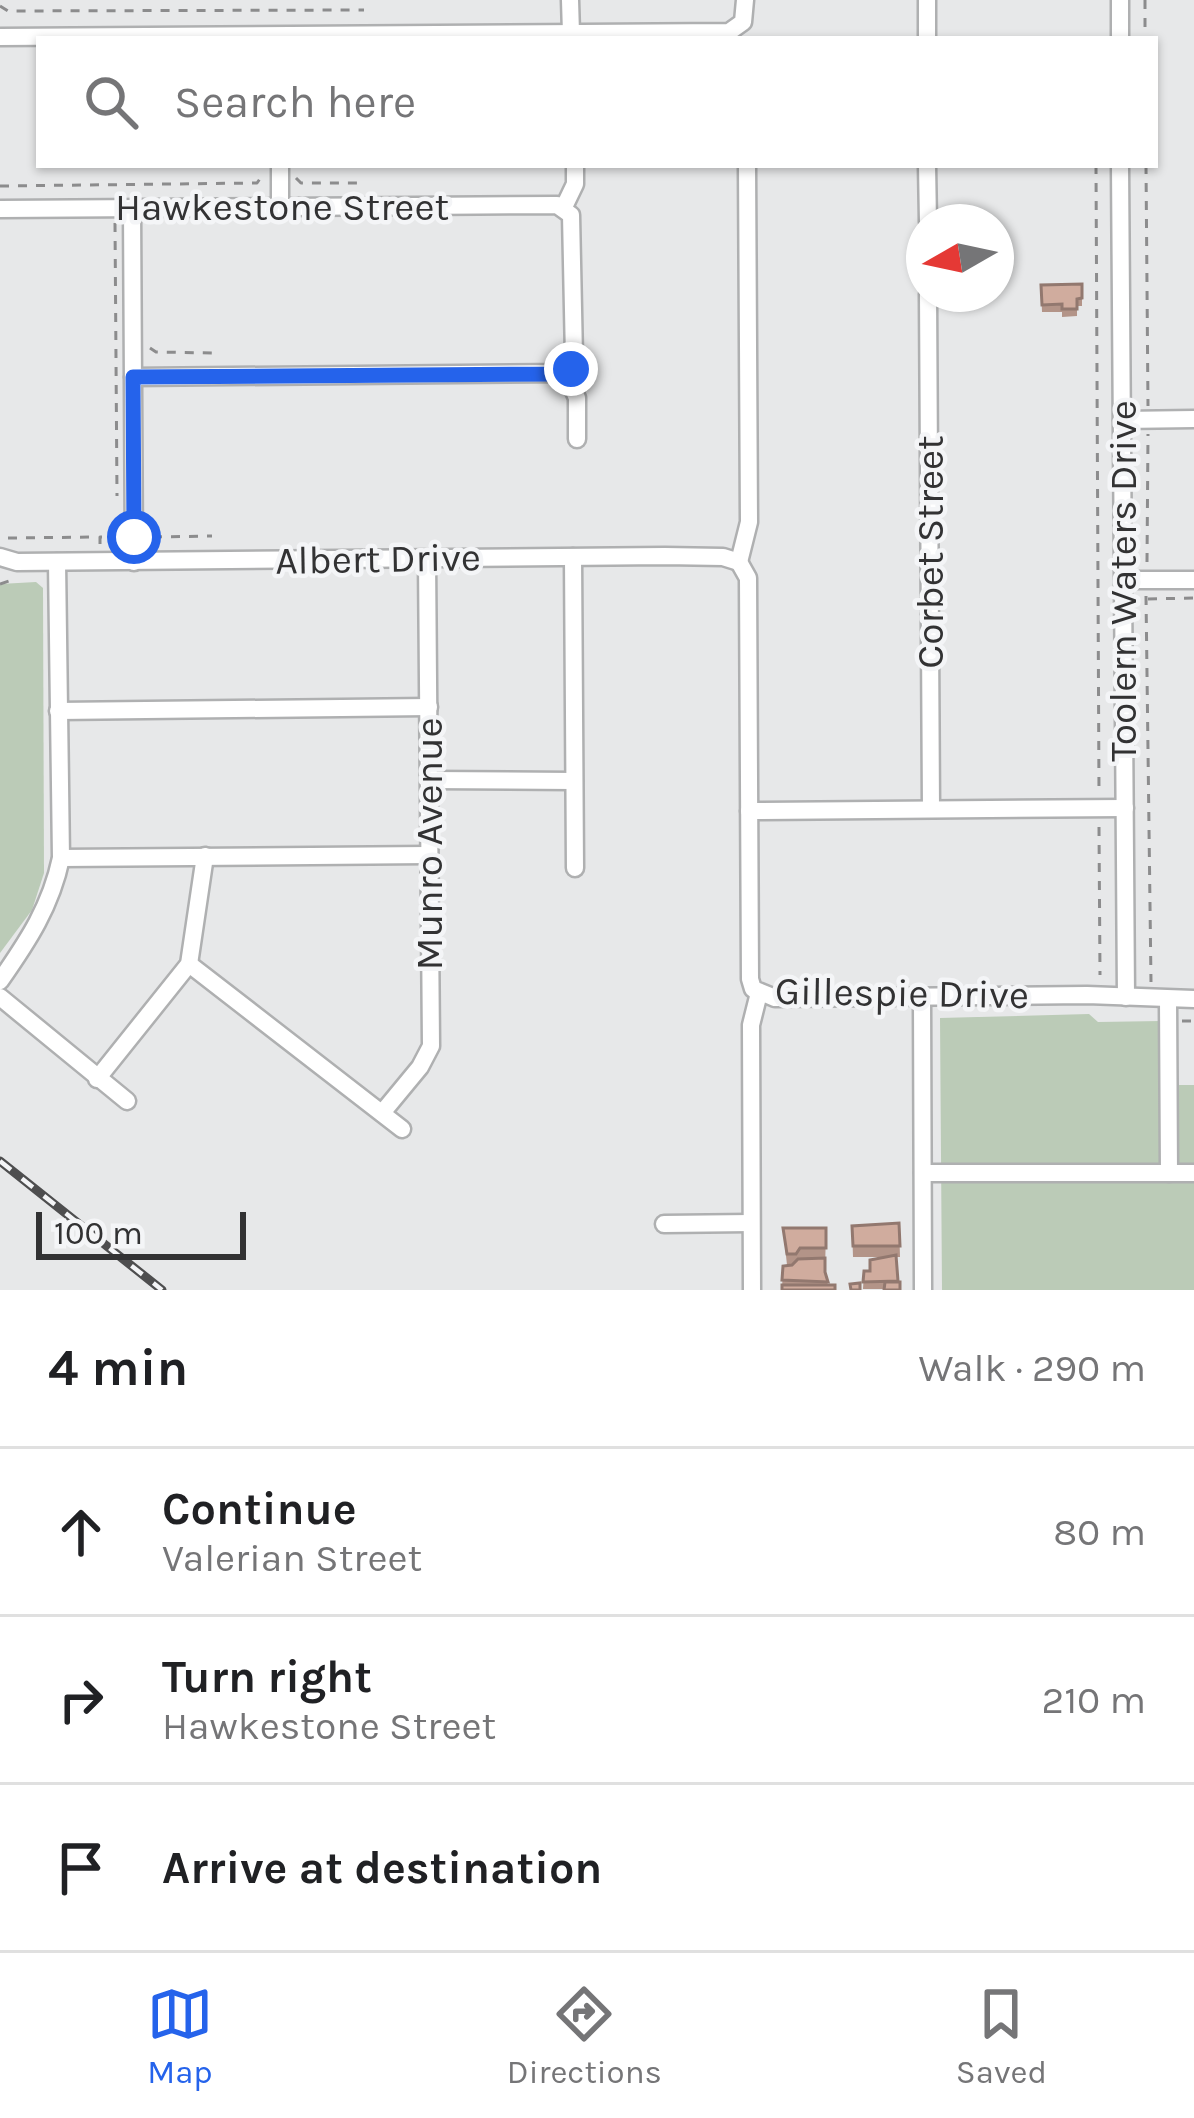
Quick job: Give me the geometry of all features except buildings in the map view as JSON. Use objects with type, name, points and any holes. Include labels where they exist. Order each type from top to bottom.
[{"type":"street","points":[[570,0],[571,33]]},
{"type":"street","points":[[352,36],[740,33],[745,0]]},
{"type":"street","points":[[927,0],[927,36]]},
{"type":"street","points":[[1120,0],[1120,36]]},
{"type":"street","points":[[0,37],[36,37]]},
{"type":"street","points":[[566,373],[573,363],[573,221],[564,207],[575,184],[575,168]]},
{"type":"street","name":"Gillespie Drive","points":[[747,168],[748,522],[739,562],[748,578],[750,979],[759,993],[776,998],[1194,999]]},
{"type":"street","points":[[927,168],[928,204]]},
{"type":"street","name":"Toolern Waters Drive","points":[[1120,168],[1126,998]]},
{"type":"street","points":[[280,207],[287,170]]},
{"type":"street","name":"Hawkestone Street","points":[[0,208],[564,207]]},
{"type":"street","points":[[132,208],[134,562]]},
{"type":"street","name":"Corbet Street","points":[[928,312],[932,809]]},
{"type":"street","points":[[133,377],[566,373]]},
{"type":"street","points":[[566,373],[577,398],[578,440]]},
{"type":"street","points":[[1122,420],[1194,419]]},
{"type":"street","points":[[573,557],[574,868]]},
{"type":"street","name":"Albert Drive","points":[[6,563],[573,557],[723,557],[739,562]]},
{"type":"street","name":"Munro Avenue","points":[[382,1113],[420,1067],[430,1046],[428,559]]},
{"type":"street","points":[[0,981],[36,930],[55,889],[61,858],[57,562]]},
{"type":"street","points":[[1123,580],[1194,580]]},
{"type":"street","points":[[58,711],[429,707]]},
{"type":"street","points":[[429,779],[574,781]]},
{"type":"street","points":[[749,811],[1125,808]]},
{"type":"street","points":[[61,858],[429,855]]},
{"type":"street","points":[[98,1079],[189,964],[205,856]]},
{"type":"street","points":[[189,964],[402,1129]]},
{"type":"street","points":[[752,1290],[751,1024],[759,993]]},
{"type":"street","points":[[0,997],[127,1101]]},
{"type":"street","points":[[922,997],[923,1290]]},
{"type":"street","points":[[1168,999],[1169,1173]]},
{"type":"street","points":[[923,1173],[1194,1173]]},
{"type":"street","points":[[664,1224],[752,1223]]},
{"type":"path","points":[[1144,0],[1145,36]]},
{"type":"path","points":[[0,7],[364,10]]},
{"type":"path","points":[[0,186],[257,183],[264,168]]},
{"type":"path","points":[[1096,168],[1100,975]]},
{"type":"path","points":[[287,170],[301,184],[361,183]]},
{"type":"path","points":[[109,214],[115,222],[117,505]]},
{"type":"path","points":[[147,340],[156,352],[217,353]]},
{"type":"path","points":[[148,524],[154,537]]},
{"type":"path","points":[[110,537],[117,529]]},
{"type":"path","points":[[8,538],[100,537]]},
{"type":"path","points":[[1148,557],[1158,564]]},
{"type":"path","points":[[1146,599],[1194,598]]},
{"type":"green space","points":[[36,582],[43,588],[44,873],[32,910],[0,953],[0,584]]},
{"type":"green space","points":[[1089,1014],[1098,1022],[1161,1021],[1161,1085],[1194,1085],[1194,1290],[942,1290],[940,1018]]},
{"type":"railway","points":[[0,1161],[162,1290]]},
{"type":"route","points":[[134,537],[133,377],[558,374],[571,369]]}]
